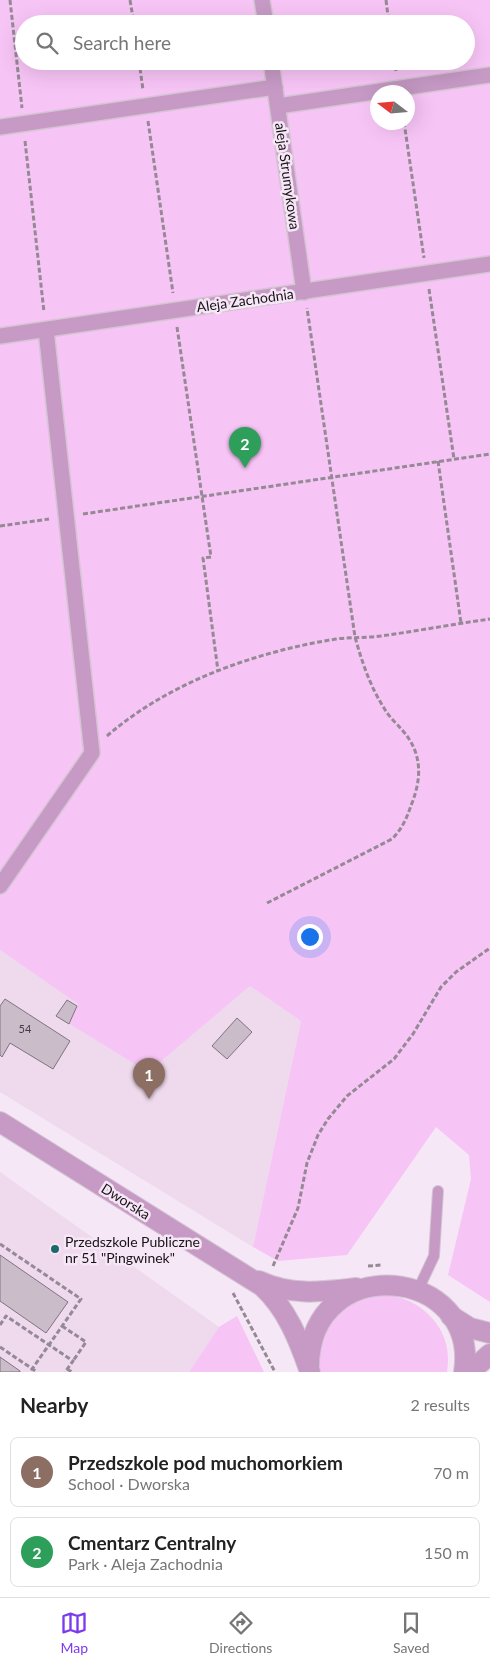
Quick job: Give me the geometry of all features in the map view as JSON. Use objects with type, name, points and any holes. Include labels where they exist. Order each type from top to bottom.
[{"type":"street","points":[[262,0],[264,15]]},
{"type":"street","name":"aleja Strumykowa","points":[[272,70],[304,292]]},
{"type":"street","points":[[278,106],[490,75]]},
{"type":"street","points":[[0,127],[275,87]]},
{"type":"street","name":"Aleja Zachodnia","points":[[0,336],[490,264]]},
{"type":"street","points":[[0,886],[92,753],[46,330]]},
{"type":"street","name":"Dworska","points":[[0,1122],[252,1278],[279,1289],[298,1293],[312,1293],[389,1284],[418,1290]]},
{"type":"street","name":"Dworska","points":[[252,1278],[269,1293],[286,1316],[300,1343],[310,1372]]},
{"type":"street","points":[[310,1372],[311,1345],[323,1318],[343,1297],[370,1286]]},
{"type":"street","points":[[418,1290],[435,1300],[449,1314],[470,1328],[490,1333]]},
{"type":"street","points":[[449,1314],[462,1340],[464,1372]]},
{"type":"street","points":[[470,1372],[490,1354]]},
{"type":"lane","points":[[418,1290],[434,1256],[438,1191]]},
{"type":"path","points":[[10,0],[15,48]]},
{"type":"path","points":[[130,0],[132,15]]},
{"type":"path","points":[[386,0],[388,15]]},
{"type":"path","points":[[17,70],[46,330]]},
{"type":"path","points":[[140,70],[211,557],[203,558],[218,671]]},
{"type":"path","points":[[267,903],[392,839],[402,830],[416,792],[420,770],[418,758],[405,733],[384,709],[369,682],[355,637],[304,292]]},
{"type":"path","points":[[0,526],[490,454]]},
{"type":"path","points":[[438,461],[461,623]]},
{"type":"path","points":[[92,753],[105,738],[133,716],[178,689],[218,671],[275,652],[355,637],[380,636],[490,619]]},
{"type":"path","points":[[273,1267],[298,1208],[307,1163],[318,1135],[328,1119],[347,1096],[394,1059],[413,1034],[441,987],[456,972],[490,948]]},
{"type":"path","points":[[0,1244],[81,1299],[32,1370]]},
{"type":"path","points":[[229,1285],[275,1372]]},
{"type":"path","points":[[0,1325],[6,1316],[73,1361]]},
{"type":"path","points":[[62,1326],[86,1342],[66,1370],[72,1372]]},
{"type":"path","points":[[0,1347],[37,1372]]},
{"type":"shaded area","points":[[0,0],[490,0],[490,1302],[448,1275],[471,1179],[469,1155],[436,1127],[347,1255],[278,1261],[253,1247],[301,1021],[250,986],[148,1072],[70,1024],[78,1004],[0,950]]},
{"type":"shaded area","points":[[0,950],[78,1004],[71,1024],[148,1071],[250,986],[301,1021],[253,1247],[0,1092]]},
{"type":"shaded area","name":"Przedszkole Publiczne nr 51 \"Pingwinek\"","points":[[0,1172],[219,1327],[189,1372],[0,1372]]},
{"type":"shaded area","points":[[390,1295],[416,1305],[435,1322],[442,1332],[446,1344],[447,1372],[319,1372],[320,1350],[323,1339],[327,1329],[341,1311],[359,1299]]},
{"type":"shaded area","points":[[237,1316],[264,1372],[189,1372],[219,1327]]},
{"type":"building","points":[[5,999],[70,1041],[53,1069],[10,1043],[2,1057],[0,1055],[0,1006]]},
{"type":"building","points":[[67,1000],[77,1006],[69,1024],[56,1016]]},
{"type":"building","points":[[237,1018],[252,1032],[227,1059],[212,1046]]},
{"type":"building","points":[[0,1255],[68,1302],[46,1333],[0,1301]]},
{"type":"building","points":[[0,1357],[20,1371],[20,1372],[0,1372]]},
{"type":"place","name":"Cmentarz Centralny","points":[[245,468]]},
{"type":"place","name":"Przedszkole pod muchomorkiem","points":[[149,1099]]},
{"type":"place","name":"Przedszkole Publiczne nr 51 \"Pingwinek\"","points":[[55,1249]]}]
